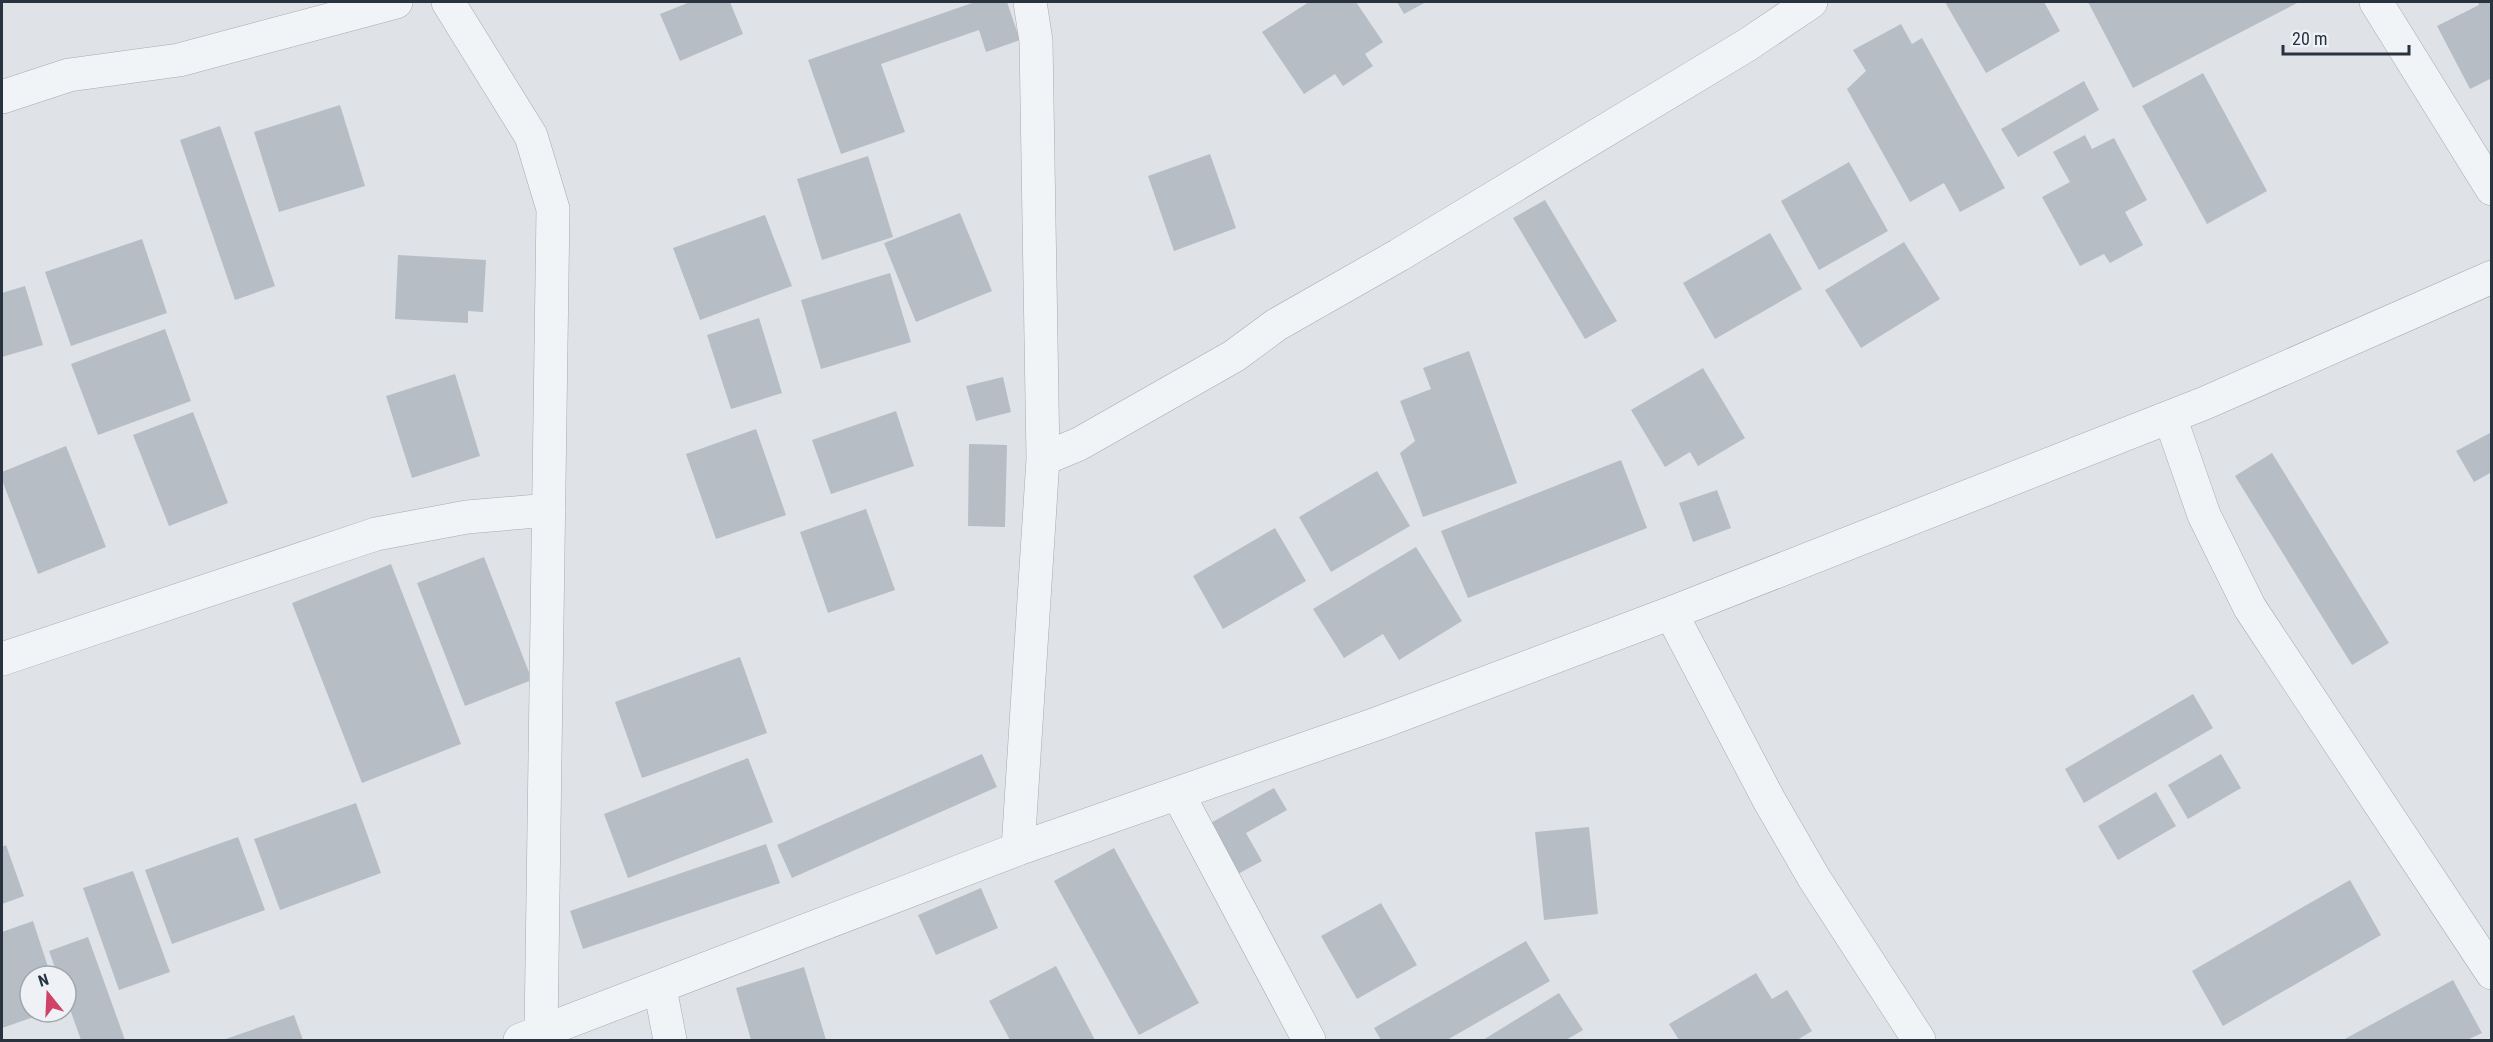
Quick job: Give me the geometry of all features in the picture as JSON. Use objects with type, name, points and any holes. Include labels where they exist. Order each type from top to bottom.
[{"type":"street","points":[[2,97],[69,75],[179,60],[396,2]]},
{"type":"street","points":[[448,2],[531,136],[553,208],[549,510],[530,1036],[1018,849],[1379,723],[1671,613],[2170,417],[2492,276]]},
{"type":"street","points":[[1018,849],[1043,459],[1036,41],[1030,2]]},
{"type":"street","points":[[1043,459],[1079,444],[1234,356],[1276,325],[1399,255],[1737,51],[1811,2]]},
{"type":"street","points":[[2376,2],[2492,189]]},
{"type":"street","points":[[2170,417],[2204,515],[2250,608],[2492,973]]},
{"type":"street","points":[[2,659],[376,534],[467,517],[549,510]]},
{"type":"street","points":[[1671,613],[1769,800],[1814,878],[1919,1041]]},
{"type":"street","points":[[1178,794],[1309,1041]]},
{"type":"street","points":[[660,988],[670,1041]]},
{"type":"building","points":[[690,2],[730,2],[743,34],[680,61],[660,14]]},
{"type":"building","points":[[975,2],[1007,2],[1020,40],[986,52],[979,30],[881,64],[905,132],[841,154],[808,60]]},
{"type":"building","points":[[1309,2],[1356,2],[1383,42],[1365,54],[1373,66],[1343,86],[1335,74],[1304,94],[1262,32]]},
{"type":"building","points":[[1397,2],[1426,2],[1404,14]]},
{"type":"building","points":[[1945,2],[2044,2],[2060,31],[1986,73]]},
{"type":"building","points":[[2088,2],[2299,2],[2133,88]]},
{"type":"building","points":[[2478,2],[2492,2],[2492,78],[2470,89],[2437,26],[2479,5]]},
{"type":"building","points":[[1901,24],[1912,44],[1922,38],[2005,188],[1960,212],[1944,183],[1910,202],[1847,89],[1866,71],[1853,50]]},
{"type":"building","points":[[2203,73],[2267,191],[2207,224],[2142,106]]},
{"type":"building","points":[[2084,81],[2099,110],[2018,157],[2001,129]]},
{"type":"building","points":[[340,105],[365,186],[279,212],[254,132]]},
{"type":"building","points":[[220,126],[275,286],[235,300],[180,140]]},
{"type":"building","points":[[2085,135],[2092,149],[2114,138],[2147,200],[2125,212],[2143,245],[2110,263],[2104,254],[2080,266],[2042,197],[2070,182],[2053,152]]},
{"type":"building","points":[[1210,154],[1236,228],[1174,251],[1148,176]]},
{"type":"building","points":[[868,156],[893,237],[822,260],[797,179]]},
{"type":"building","points":[[1849,162],[1888,231],[1819,270],[1781,201]]},
{"type":"building","points":[[1545,200],[1617,321],[1585,339],[1513,218]]},
{"type":"building","points":[[960,213],[992,291],[916,322],[884,243]]},
{"type":"building","points":[[765,215],[792,286],[700,320],[673,248]]},
{"type":"building","points":[[1770,233],[1802,289],[1715,339],[1683,283]]},
{"type":"building","points":[[142,239],[167,313],[71,346],[45,272]]},
{"type":"building","points":[[1904,242],[1940,299],[1861,348],[1825,290]]},
{"type":"building","points":[[398,255],[486,260],[483,312],[468,311],[468,323],[395,319]]},
{"type":"building","points":[[890,273],[911,342],[821,369],[801,300]]},
{"type":"building","points":[[25,286],[43,345],[2,357],[2,293]]},
{"type":"building","points":[[759,318],[782,393],[731,409],[707,335]]},
{"type":"building","points":[[165,329],[191,401],[98,435],[71,364]]},
{"type":"building","points":[[1469,351],[1517,483],[1423,517],[1400,453],[1415,441],[1400,401],[1431,389],[1423,368]]},
{"type":"building","points":[[1703,368],[1745,438],[1698,466],[1690,452],[1665,467],[1631,410]]},
{"type":"building","points":[[455,374],[480,456],[412,478],[386,396]]},
{"type":"building","points":[[1003,377],[1011,412],[976,421],[966,386]]},
{"type":"building","points":[[896,411],[914,466],[831,494],[812,440]]},
{"type":"building","points":[[193,412],[228,503],[169,526],[133,435]]},
{"type":"building","points":[[756,429],[786,515],[716,539],[686,454]]},
{"type":"building","points":[[2492,432],[2492,472],[2474,482],[2456,451]]},
{"type":"building","points":[[969,444],[1007,445],[1005,527],[968,526]]},
{"type":"building","points":[[66,446],[106,547],[38,574],[2,480],[2,472]]},
{"type":"building","points":[[2272,453],[2389,643],[2352,665],[2235,476]]},
{"type":"building","points":[[1621,460],[1647,528],[1468,598],[1441,531]]},
{"type":"building","points":[[1377,471],[1410,526],[1331,572],[1299,517]]},
{"type":"building","points":[[1717,490],[1731,528],[1693,542],[1679,503]]},
{"type":"building","points":[[866,509],[895,590],[828,613],[800,532]]},
{"type":"building","points":[[1275,528],[1306,581],[1223,629],[1193,576]]},
{"type":"building","points":[[1416,547],[1462,621],[1399,660],[1383,634],[1344,658],[1313,609]]},
{"type":"building","points":[[484,557],[532,680],[465,706],[417,583]]},
{"type":"building","points":[[391,564],[461,744],[362,783],[292,603]]},
{"type":"building","points":[[740,657],[767,733],[642,778],[615,702]]},
{"type":"building","points":[[2193,694],[2213,728],[2084,803],[2065,769]]},
{"type":"building","points":[[982,754],[997,787],[792,878],[777,845]]},
{"type":"building","points":[[2221,754],[2241,788],[2188,819],[2168,785]]},
{"type":"building","points":[[748,758],[773,822],[628,878],[604,814]]},
{"type":"building","points":[[1274,788],[1287,810],[1246,833],[1262,861],[1236,875],[1207,825]]},
{"type":"building","points":[[2156,792],[2176,826],[2118,860],[2098,826]]},
{"type":"building","points":[[356,803],[381,873],[280,910],[254,839]]},
{"type":"building","points":[[1589,827],[1598,914],[1544,920],[1535,832]]},
{"type":"building","points":[[238,837],[265,910],[172,944],[145,870]]},
{"type":"building","points":[[766,844],[780,883],[583,949],[570,911]]},
{"type":"building","points":[[6,845],[24,896],[2,904],[2,847]]},
{"type":"building","points":[[1114,848],[1199,1003],[1139,1035],[1054,881]]},
{"type":"building","points":[[133,871],[170,972],[119,990],[83,888]]},
{"type":"building","points":[[2350,880],[2381,935],[2223,1026],[2192,971]]},
{"type":"building","points":[[981,888],[998,928],[936,955],[918,915]]},
{"type":"building","points":[[1381,903],[1417,965],[1357,999],[1321,936]]},
{"type":"building","points":[[33,921],[47,964],[18,964],[18,1022],[2,1028],[2,932]]},
{"type":"building","points":[[88,937],[125,1040],[81,1040],[75,1024],[78,1024],[78,964],[54,964],[49,951]]},
{"type":"building","points":[[1526,941],[1550,981],[1447,1040],[1381,1040],[1374,1028]]},
{"type":"building","points":[[1056,966],[1095,1040],[1010,1040],[989,1001]]},
{"type":"building","points":[[804,967],[826,1040],[751,1040],[736,988]]},
{"type":"building","points":[[1756,973],[1772,999],[1787,990],[1812,1031],[1797,1040],[1679,1040],[1669,1024]]},
{"type":"building","points":[[2453,980],[2482,1033],[2467,1040],[2343,1040]]},
{"type":"building","points":[[1559,993],[1583,1030],[1566,1040],[1483,1040]]},
{"type":"building","points":[[294,1015],[303,1040],[223,1040]]}]
